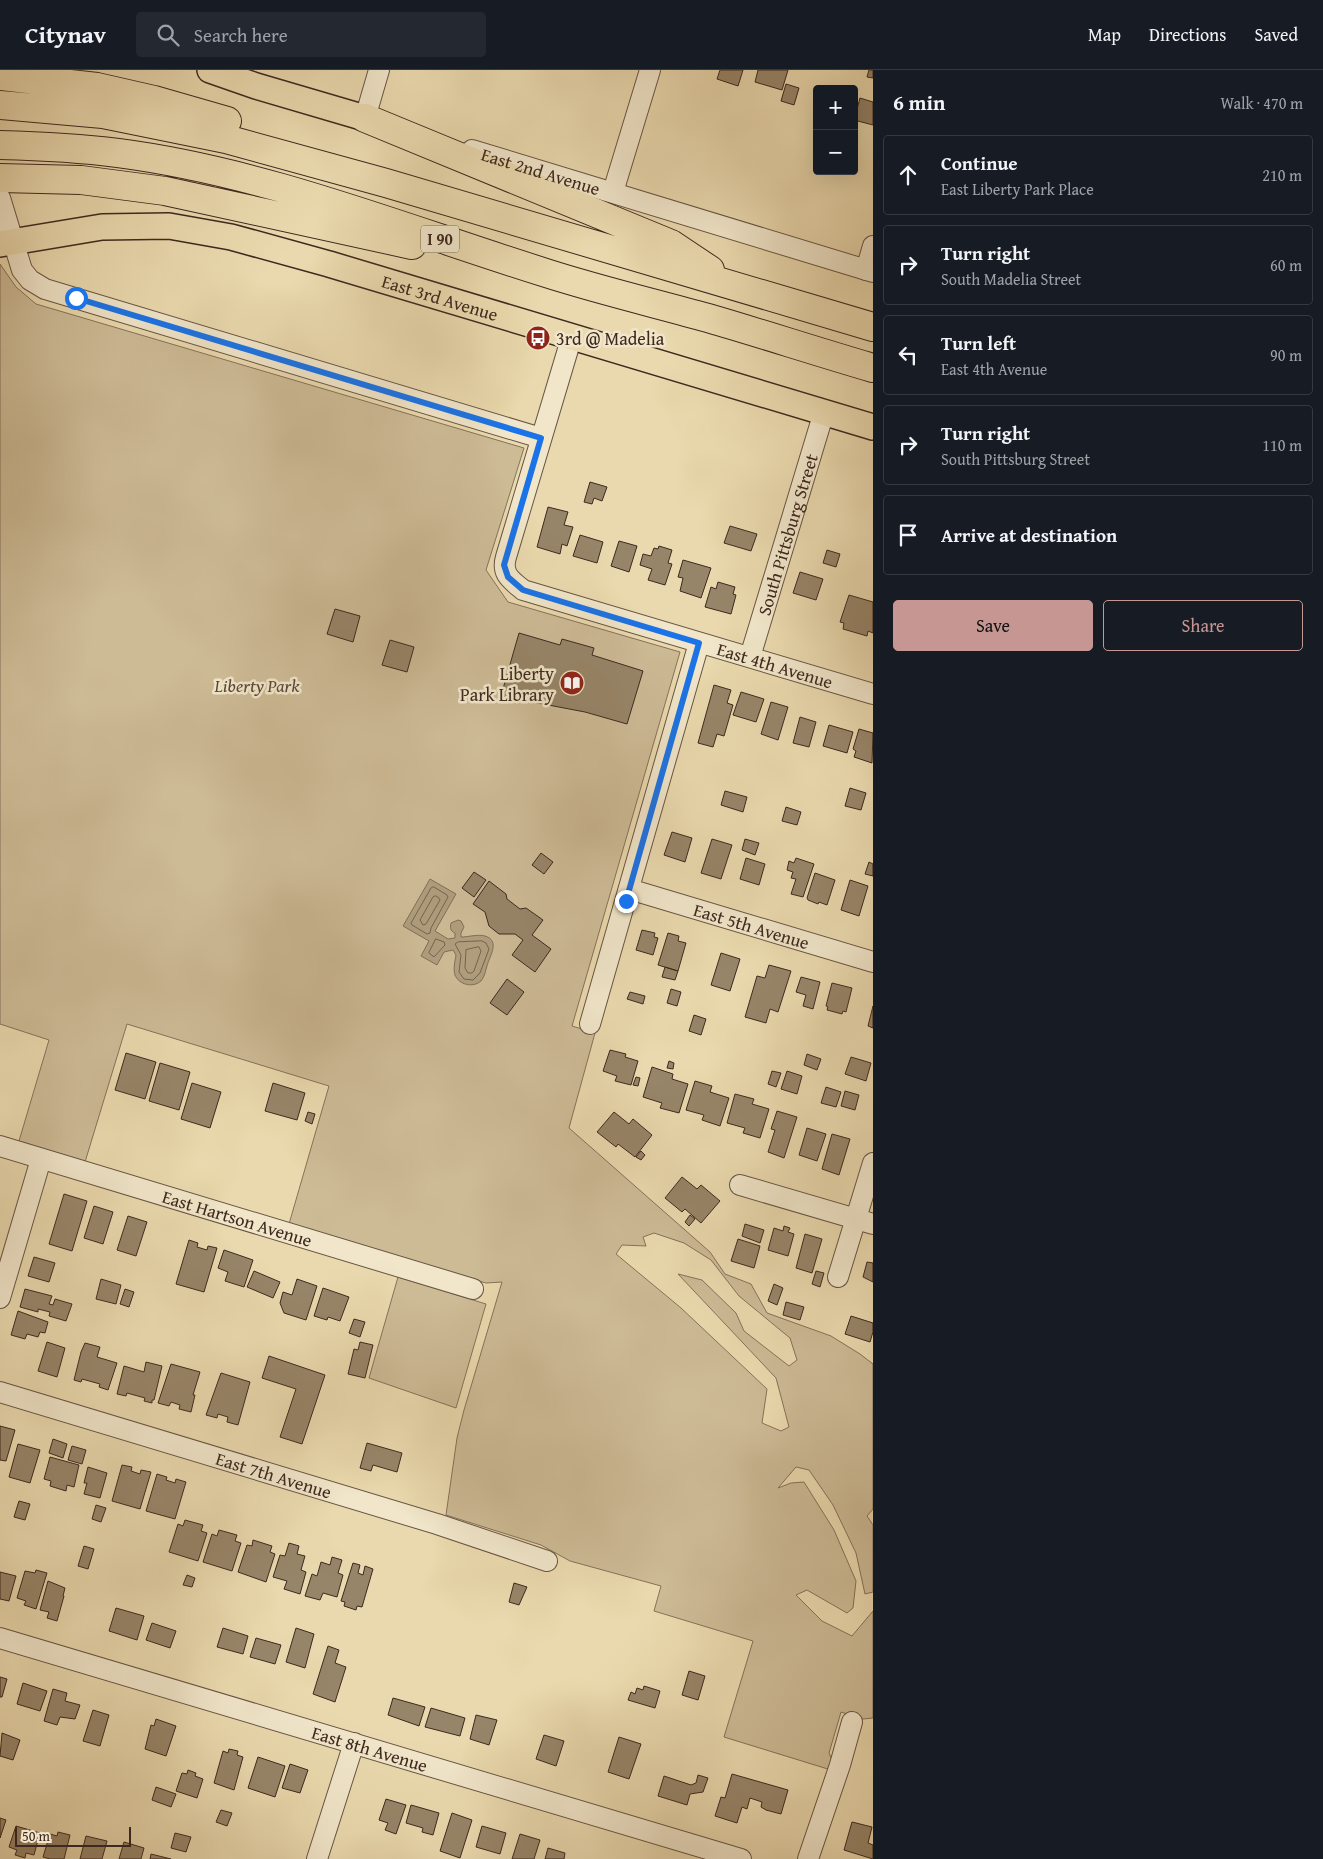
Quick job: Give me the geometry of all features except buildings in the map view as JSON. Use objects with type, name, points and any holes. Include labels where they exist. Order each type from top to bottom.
[{"type":"highway","points":[[0,76],[97,87],[154,100],[314,146],[386,183]]},
{"type":"highway","name":"I 90","points":[[0,105],[94,113],[186,129],[264,148],[873,327]]},
{"type":"highway","points":[[365,118],[671,244],[732,285]]},
{"type":"highway","name":"I 90","points":[[0,145],[58,147],[119,154],[228,175],[346,208],[548,274],[710,319],[873,368]]},
{"type":"highway","points":[[0,178],[81,180],[165,191],[548,274]]},
{"type":"main road","name":"East 2nd Avenue","points":[[210,70],[256,86],[365,118]]},
{"type":"main road","name":"East 3rd Avenue","points":[[6,243],[102,227],[169,226],[231,237],[329,264],[873,426]]},
{"type":"street","points":[[365,118],[379,70]]},
{"type":"street","points":[[613,192],[650,70]]},
{"type":"street","name":"East 2nd Avenue","points":[[365,118],[869,271]]},
{"type":"street","points":[[0,198],[6,243],[30,280],[45,289],[541,438],[572,336]]},
{"type":"street","points":[[869,271],[873,246]]},
{"type":"street","name":"South Pittsburg Street","points":[[750,657],[824,412]]},
{"type":"street","name":"East 4th Avenue","points":[[541,438],[504,565],[508,577],[523,590],[873,694]]},
{"type":"street","points":[[590,1024],[699,643]]},
{"type":"street","name":"East 5th Avenue","points":[[629,889],[873,962]]},
{"type":"street","name":"East Hartson Avenue","points":[[0,1146],[473,1290]]},
{"type":"street","points":[[0,1298],[41,1159]]},
{"type":"street","points":[[838,1277],[864,1222],[873,1163]]},
{"type":"street","points":[[740,1185],[864,1222]]},
{"type":"street","name":"East 7th Avenue","points":[[0,1392],[429,1522],[547,1561]]},
{"type":"street","name":"East 8th Avenue","points":[[0,1638],[741,1859]]},
{"type":"street","points":[[808,1859],[840,1765],[852,1722]]},
{"type":"street","points":[[317,1859],[354,1743]]},
{"type":"green space","name":"Liberty Park","points":[[0,264],[16,287],[36,304],[524,448],[486,570],[508,602],[680,652],[572,1026],[595,1033],[569,1128],[710,1252],[725,1274],[751,1284],[767,1313],[831,1336],[873,1364],[873,1509],[867,1516],[873,1525],[873,1592],[865,1594],[856,1553],[833,1505],[809,1470],[796,1467],[778,1488],[791,1483],[804,1482],[834,1530],[856,1581],[853,1608],[847,1613],[807,1590],[796,1595],[822,1621],[852,1636],[873,1611],[873,1718],[863,1719],[841,1712],[829,1753],[833,1762],[831,1770],[724,1737],[753,1641],[654,1611],[661,1586],[570,1561],[541,1545],[446,1515],[457,1438],[502,1282],[486,1283],[289,1224],[329,1086],[127,1024],[85,1162],[19,1141],[49,1040],[0,1024]],"holes":[[[654,1233],[684,1243],[711,1260],[739,1296],[790,1338],[797,1360],[789,1366],[744,1331],[736,1313],[702,1280],[678,1274],[776,1378],[789,1427],[781,1431],[762,1423],[767,1389],[681,1308],[616,1254],[622,1245],[646,1246],[643,1237]]]},
{"type":"green space","points":[[398,1277],[486,1304],[456,1408],[369,1378]]},
{"type":"water","points":[[430,879],[456,894],[435,931],[448,939],[455,938],[455,933],[451,930],[451,923],[458,920],[461,921],[464,927],[461,937],[482,935],[490,938],[492,942],[493,950],[485,974],[478,983],[470,985],[463,983],[457,978],[454,970],[456,955],[453,950],[444,952],[437,965],[421,956],[429,941],[403,926]]},
{"type":"place","name":"3rd @ Madelia","points":[[538,338]]},
{"type":"place","name":"Liberty Park Library","points":[[572,683]]},
{"type":"route","points":[[76,298],[541,438],[504,565],[508,577],[523,590],[699,643],[626,901]]}]
